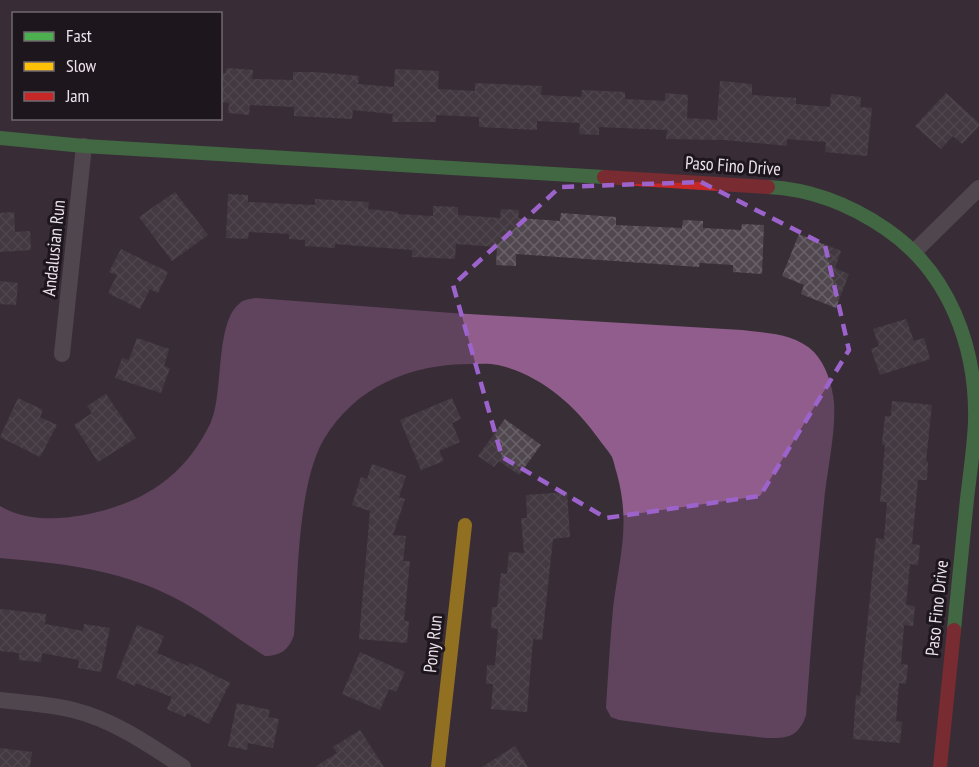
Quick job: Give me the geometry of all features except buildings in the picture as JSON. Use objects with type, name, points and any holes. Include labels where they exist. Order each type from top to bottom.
[{"type":"street","name":"Paso Fino Drive","points":[[0,138],[84,146],[787,188],[843,203],[869,215],[893,231],[933,272],[949,297],[970,350],[975,379],[975,422],[940,767]]},
{"type":"street","name":"Andalusian Run","points":[[62,354],[84,146]]},
{"type":"street","points":[[915,251],[979,188]]},
{"type":"street","name":"Pony Run","points":[[438,767],[465,525]]},
{"type":"street","points":[[0,700],[73,710],[101,719],[127,731],[183,767]]},
{"type":"highlighted area","points":[[701,182],[825,245],[849,350],[760,496],[606,518],[502,457],[453,285],[560,187]]},
{"type":"shaded area","points":[[256,298],[452,313],[742,330],[789,337],[814,352],[828,375],[833,395],[834,414],[833,439],[825,490],[806,715],[799,729],[789,736],[768,738],[619,720],[611,717],[606,708],[608,671],[613,609],[623,542],[621,493],[613,459],[588,425],[567,402],[528,375],[498,365],[448,365],[406,374],[369,392],[337,421],[324,439],[308,481],[300,534],[294,635],[287,648],[275,655],[265,656],[183,602],[130,579],[66,565],[0,558],[0,506],[30,517],[63,518],[84,515],[125,504],[160,485],[175,473],[200,441],[211,422],[215,409],[223,342],[231,314],[241,302]]},
{"type":"traffic: fast","points":[[0,138],[84,146],[604,177]]},
{"type":"traffic: fast","points":[[768,187],[815,195],[873,220],[908,247],[927,267],[955,313],[971,366],[975,422],[954,630]]},
{"type":"traffic: slow","points":[[438,767],[465,525]]},
{"type":"traffic: jam","points":[[604,177],[768,187]]},
{"type":"traffic: jam","points":[[940,767],[954,630]]}]
